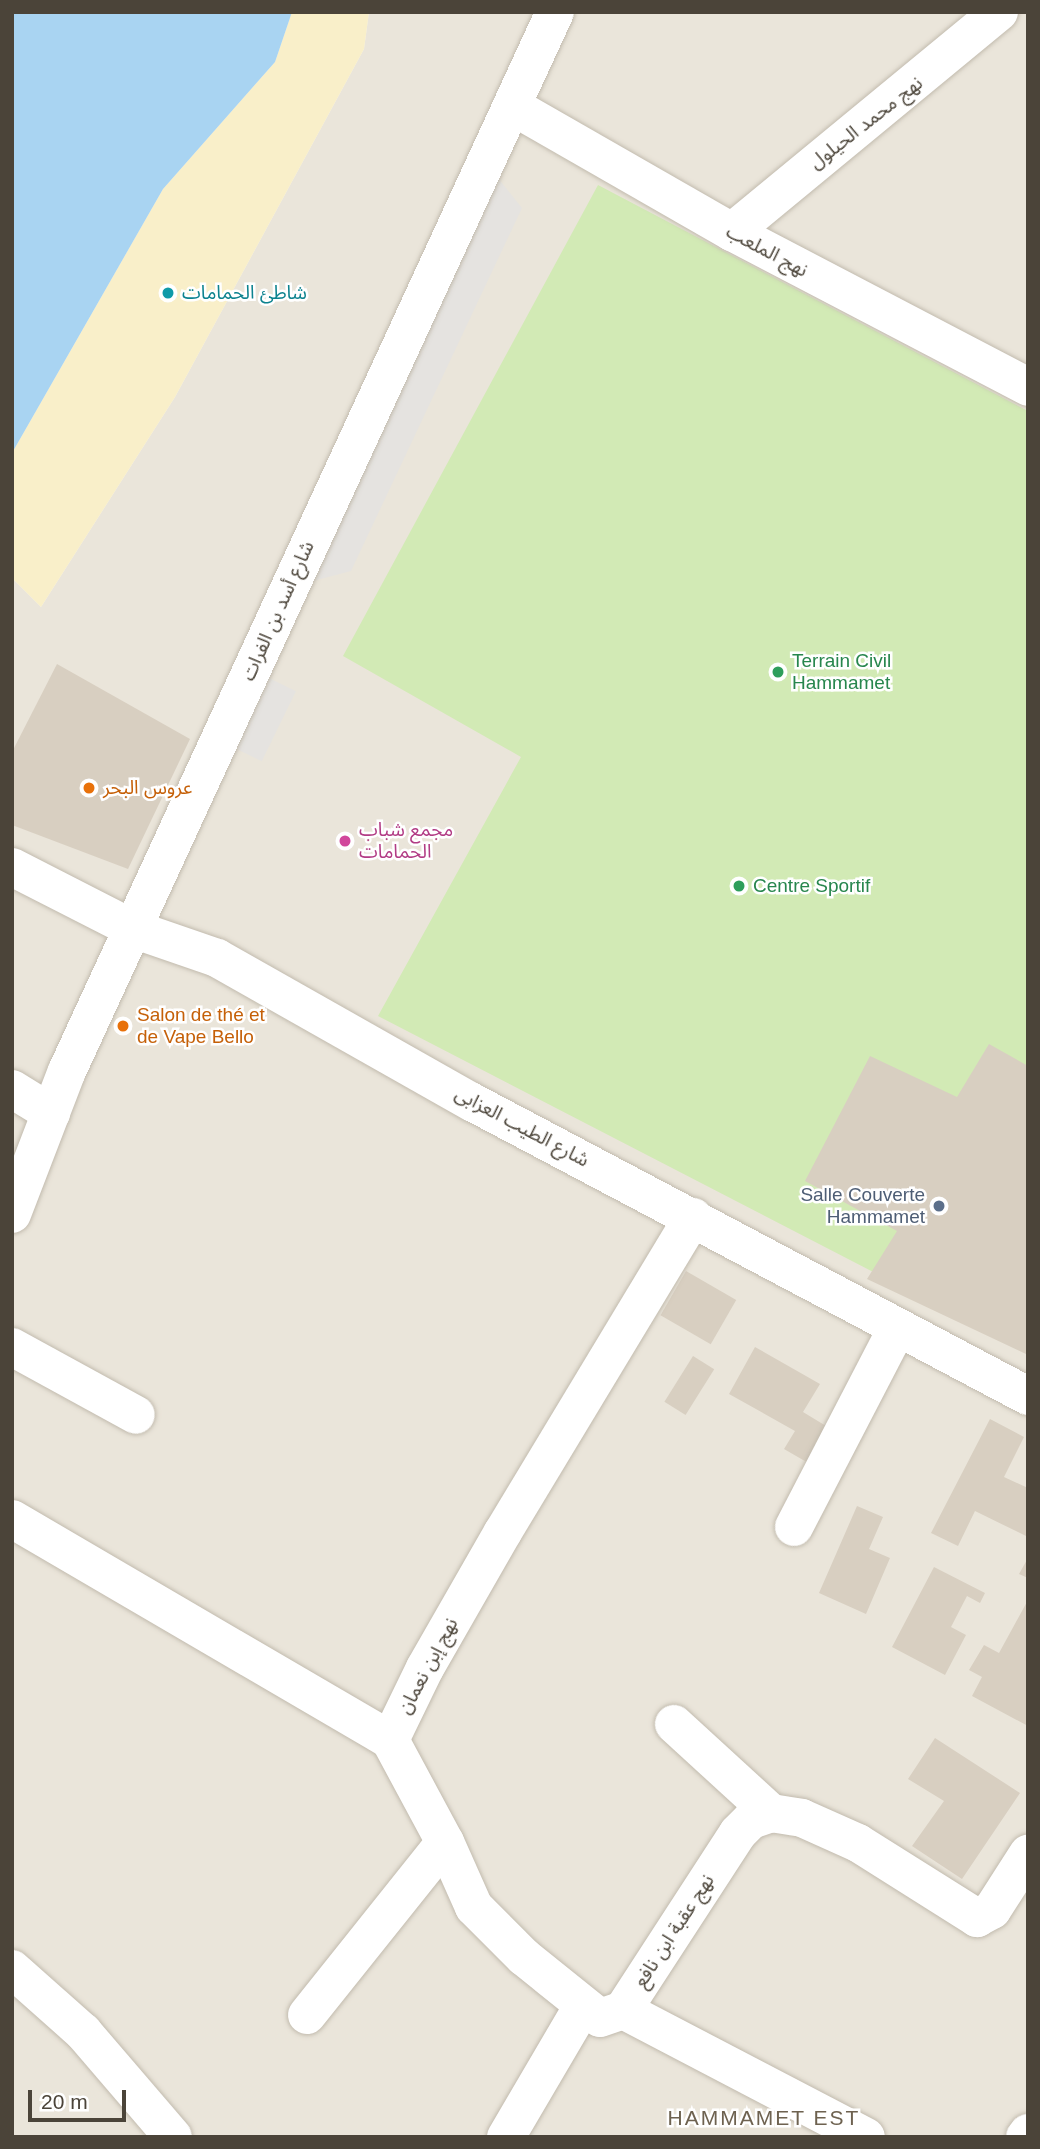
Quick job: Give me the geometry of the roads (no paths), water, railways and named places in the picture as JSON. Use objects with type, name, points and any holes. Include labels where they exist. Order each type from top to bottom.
[{"type":"street","name":"شارع أسد بن الفرات","points":[[12,1214],[51,1113],[133,929],[555,12]]},
{"type":"street","name":"نهج محمد الحيلول","points":[[732,232],[999,12]]},
{"type":"street","name":"نهج الملعب","points":[[512,106],[732,232],[1028,387]]},
{"type":"street","name":"شارع الطيب العزابى","points":[[12,867],[133,929],[217,958],[472,1102],[1028,1396]]},
{"type":"street","points":[[12,1088],[51,1113]]},
{"type":"street","name":"نهج إبن نعمان","points":[[390,1740],[425,1668],[503,1532],[693,1217]]},
{"type":"street","points":[[794,1527],[897,1328]]},
{"type":"street","points":[[12,1347],[136,1415]]},
{"type":"street","points":[[12,1519],[390,1740]]},
{"type":"street","points":[[674,1724],[771,1813],[802,1818],[858,1843],[977,1918],[992,1910],[1028,1854]]},
{"type":"street","name":"نهج عقبة ابن نافع","points":[[390,1740],[445,1842],[474,1907],[583,2006],[600,2018],[623,2010],[738,1833],[751,1820],[771,1813]]},
{"type":"street","points":[[307,2015],[445,1842]]},
{"type":"street","points":[[12,1969],[83,2032],[173,2137]]},
{"type":"street","points":[[506,2137],[583,2006]]},
{"type":"street","points":[[623,2010],[866,2137]]},
{"type":"water","points":[[12,12],[292,12],[275,62],[163,189],[12,453]]},
{"type":"place","name":"شاطئ الحمامات","points":[[168,293]]},
{"type":"place","name":"Terrain Civil Hammamet","points":[[778,672]]},
{"type":"place","name":"عروس البحر","points":[[89,788]]},
{"type":"place","name":"مجمع شباب الحمامات","points":[[345,841]]},
{"type":"place","name":"Centre Sportif","points":[[739,886]]},
{"type":"place","name":"Salon de thé et de Vape Bello","points":[[123,1026]]},
{"type":"place","name":"Salle Couverte Hammamet","points":[[939,1206]]},
{"type":"district","name":"HAMMAMET EST","points":[[764,2118]]}]
